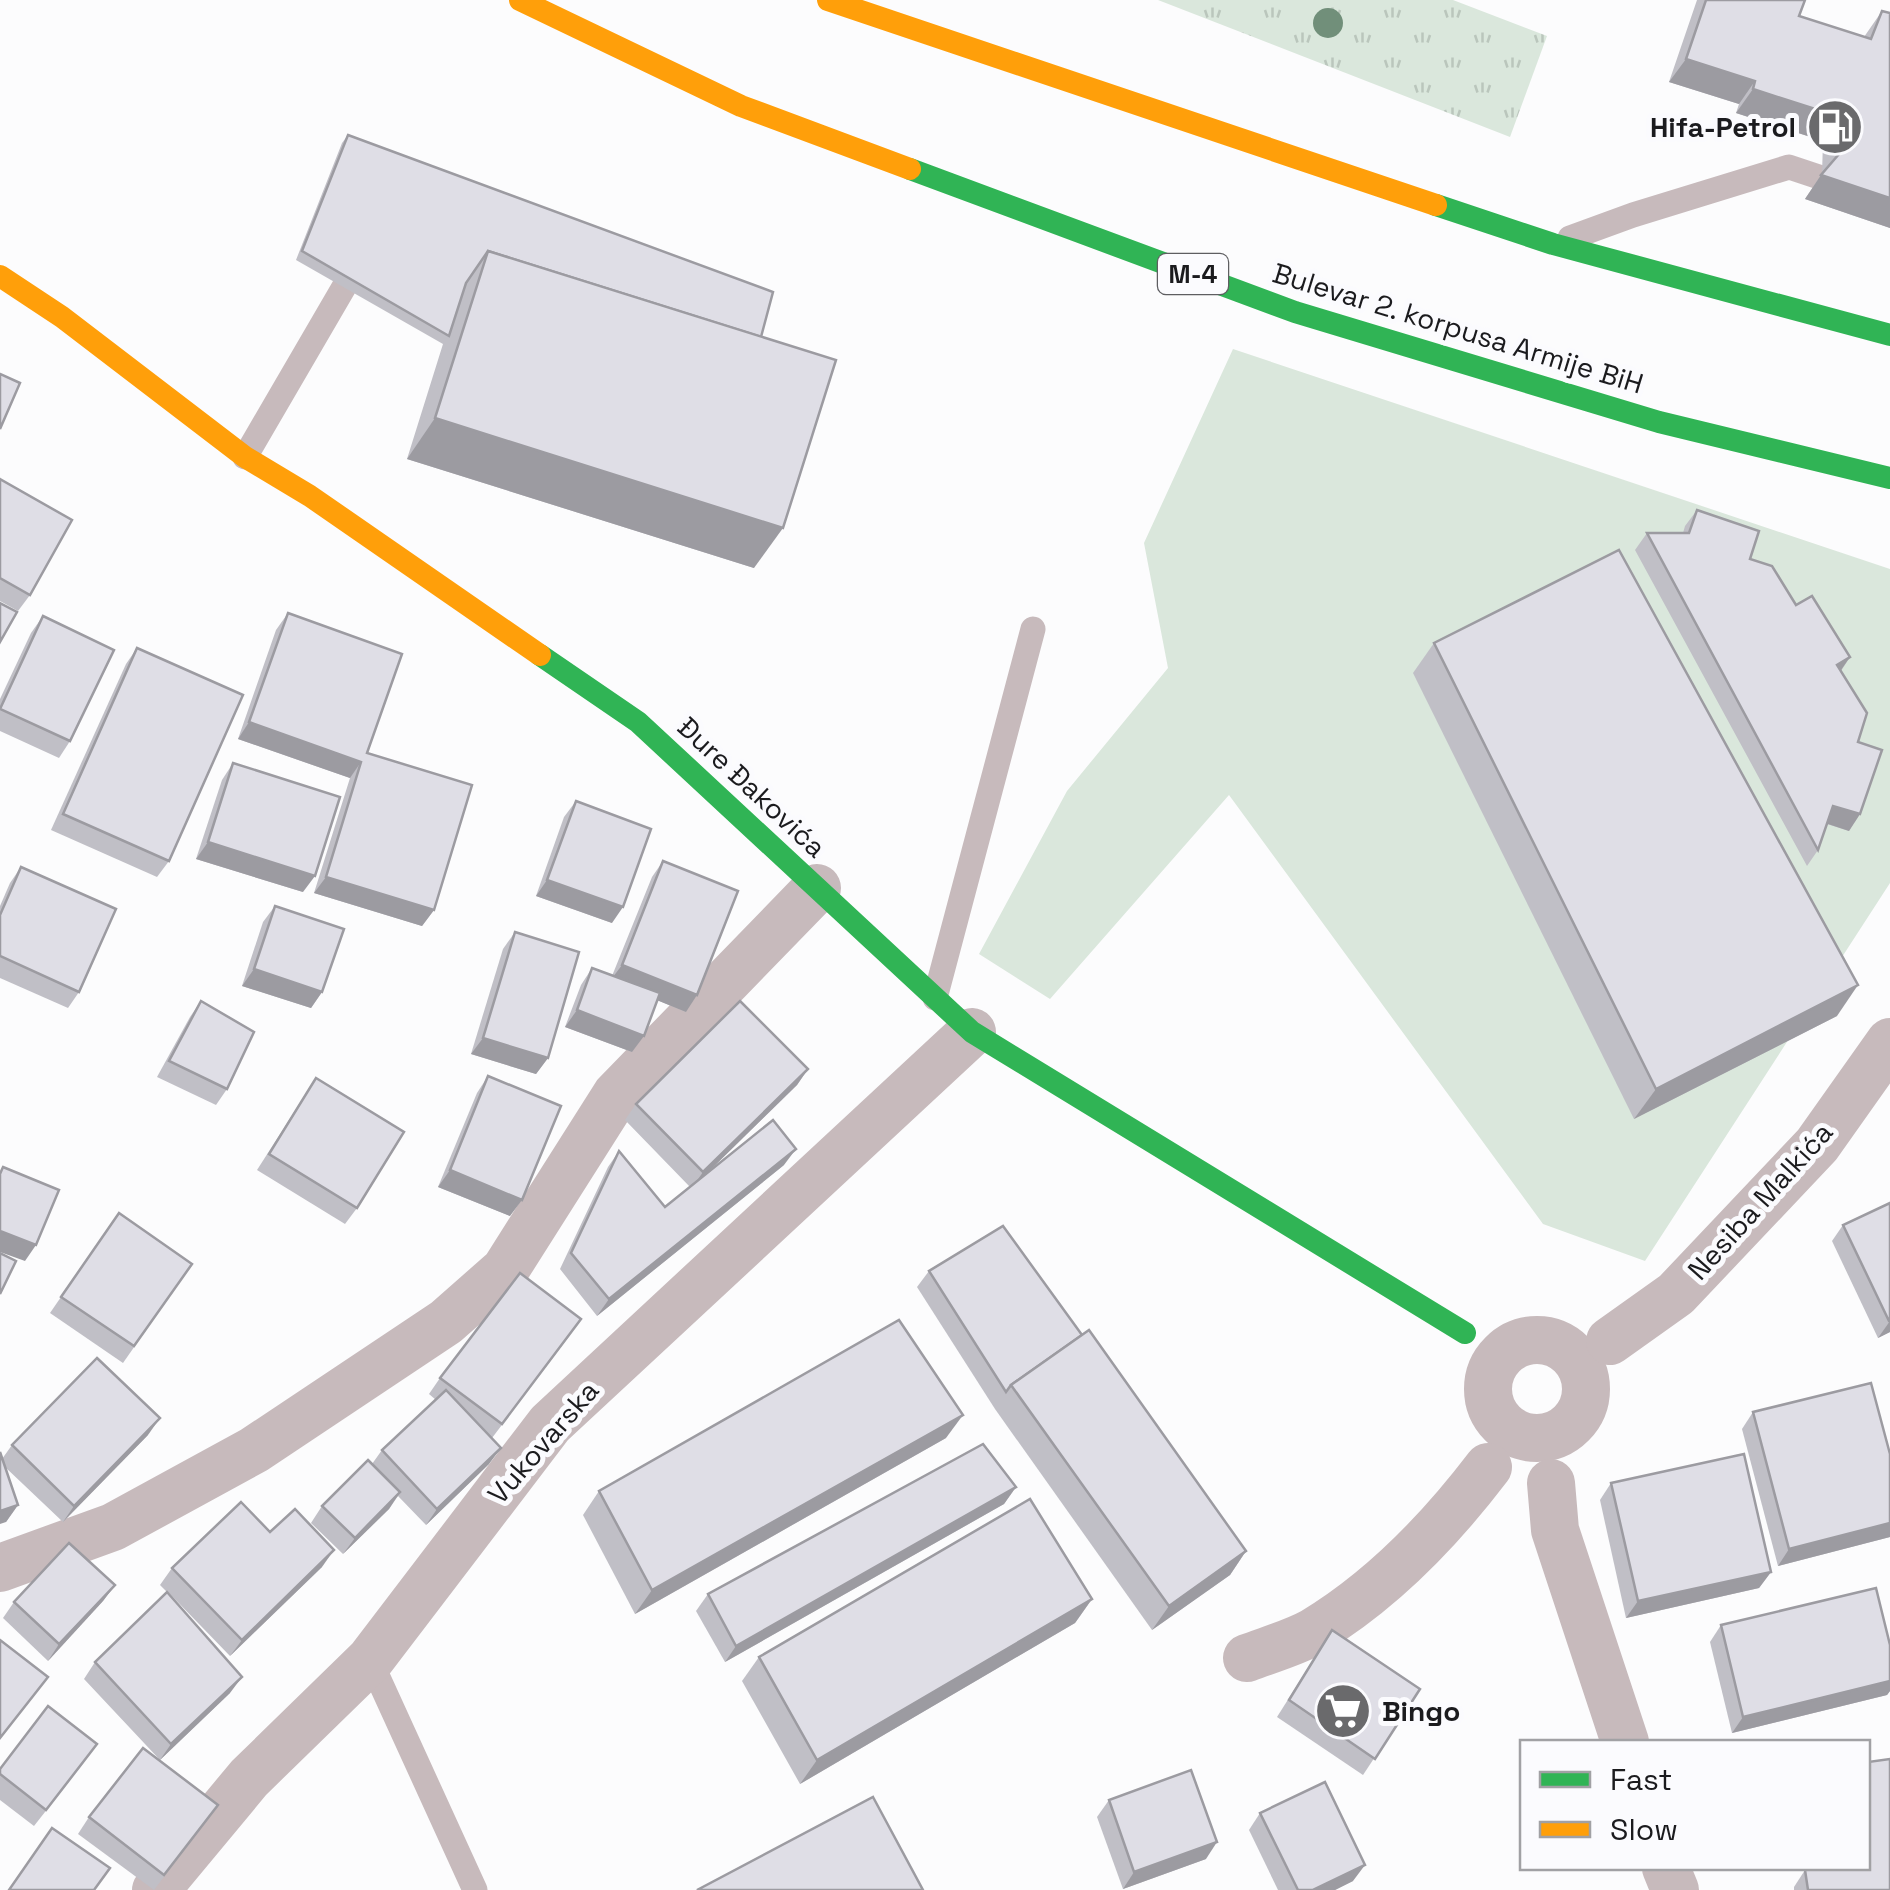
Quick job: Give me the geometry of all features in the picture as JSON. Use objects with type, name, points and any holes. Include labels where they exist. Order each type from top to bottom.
[{"type":"main road","name":"Bulevar 2. korpusa Armije BiH","points":[[520,0],[741,106],[1296,312],[1659,422],[1890,478]]},
{"type":"main road","points":[[828,0],[1552,244],[1890,335]]},
{"type":"main road","name":"Đure Đakovića","points":[[0,276],[62,317],[245,457],[310,496],[638,722],[972,1032],[1465,1332]]},
{"type":"main road","points":[[1856,472],[1890,494]]},
{"type":"street","points":[[0,1568],[113,1526],[254,1450],[446,1322],[504,1270],[616,1095],[817,888]]},
{"type":"street","name":"Vukovarska","points":[[156,1890],[249,1778],[370,1660],[550,1424],[972,1032]]},
{"type":"street","name":"Nesiba Malkića","points":[[1588,1346],[1676,1294],[1817,1145],[1890,1042]]},
{"type":"street","points":[[1465,1332],[1519,1344]]},
{"type":"street","points":[[1465,1332],[1536,1425]]},
{"type":"street","points":[[1247,1658],[1311,1633],[1386,1578],[1458,1507],[1488,1467],[1536,1425],[1596,1363],[1588,1346],[1536,1340],[1504,1352],[1536,1425],[1556,1530],[1624,1740]]},
{"type":"lane","points":[[1552,244],[1790,168],[1822,178]]},
{"type":"lane","points":[[245,457],[344,287]]},
{"type":"lane","points":[[935,998],[1033,629]]},
{"type":"lane","points":[[370,1660],[475,1890]]},
{"type":"green space","points":[[1158,0],[1453,0],[1547,36],[1510,137]]},
{"type":"green space","points":[[1233,349],[1890,569],[1890,883],[1645,1261],[1543,1224],[1229,795],[1050,999],[979,954],[1067,791],[1168,668],[1144,543]]},
{"type":"building","name":"Hifa-Petrol","points":[[1706,0],[1805,0],[1799,16],[1871,39],[1882,11],[1890,13],[1890,198],[1821,175],[1839,154],[1840,117],[1753,89],[1755,81],[1686,59]]},
{"type":"building","points":[[348,135],[773,292],[761,337],[488,251],[466,283],[449,336],[302,251]]},
{"type":"building","points":[[488,251],[836,360],[783,528],[435,418]]},
{"type":"building","points":[[0,374],[20,383],[0,429]]},
{"type":"building","points":[[0,479],[72,520],[30,595],[0,578]]},
{"type":"building","points":[[1697,510],[1759,531],[1750,559],[1772,566],[1796,605],[1812,596],[1850,657],[1837,665],[1867,713],[1858,742],[1882,750],[1860,814],[1833,806],[1818,850],[1647,533],[1689,533]]},
{"type":"building","points":[[1619,550],[1858,985],[1656,1089],[1434,643]]},
{"type":"building","points":[[0,603],[17,612],[0,642]]},
{"type":"building","points":[[288,613],[402,654],[367,753],[472,785],[434,910],[326,877],[361,762],[249,722]]},
{"type":"building","points":[[43,616],[114,650],[70,741],[0,709]]},
{"type":"building","points":[[137,648],[243,695],[169,861],[63,814]]},
{"type":"building","points":[[233,763],[340,797],[315,876],[208,842]]},
{"type":"building","points":[[576,801],[651,829],[623,907],[547,880]]},
{"type":"building","points":[[663,861],[738,891],[697,995],[622,965]]},
{"type":"building","points":[[21,867],[116,909],[79,992],[0,956],[0,915]]},
{"type":"building","points":[[275,906],[344,929],[322,992],[254,969]]},
{"type":"building","points":[[515,932],[579,952],[548,1058],[483,1038]]},
{"type":"building","points":[[592,968],[660,993],[644,1036],[577,1010]]},
{"type":"building","points":[[201,1001],[254,1032],[227,1089],[169,1061]]},
{"type":"building","points":[[740,1001],[808,1069],[703,1172],[636,1104]]},
{"type":"building","points":[[488,1076],[561,1106],[522,1200],[450,1170]]},
{"type":"building","points":[[316,1078],[404,1132],[357,1208],[269,1154]]},
{"type":"building","points":[[773,1120],[796,1149],[609,1299],[571,1253],[619,1151],[665,1207]]},
{"type":"building","points":[[3,1167],[59,1190],[36,1245],[0,1231]]},
{"type":"building","points":[[1890,1203],[1890,1321],[1889,1321],[1843,1225]]},
{"type":"building","points":[[119,1213],[192,1264],[134,1346],[61,1297]]},
{"type":"building","points":[[1003,1226],[1082,1335],[1006,1392],[929,1271]]},
{"type":"building","points":[[0,1253],[16,1261],[0,1294]]},
{"type":"building","points":[[520,1273],[581,1319],[502,1424],[440,1378]]},
{"type":"building","points":[[899,1320],[963,1415],[652,1590],[599,1491]]},
{"type":"building","points":[[1089,1330],[1246,1551],[1169,1606],[1011,1385]]},
{"type":"building","points":[[97,1358],[160,1418],[74,1506],[12,1445]]},
{"type":"building","points":[[1871,1383],[1890,1454],[1890,1523],[1789,1549],[1753,1412]]},
{"type":"building","points":[[446,1390],[501,1448],[437,1509],[382,1450]]},
{"type":"building","points":[[983,1444],[1016,1487],[736,1646],[708,1594]]},
{"type":"building","points":[[0,1452],[18,1505],[0,1511]]},
{"type":"building","points":[[1744,1454],[1771,1572],[1638,1601],[1611,1483]]},
{"type":"building","points":[[368,1460],[400,1492],[355,1538],[322,1506]]},
{"type":"building","points":[[1030,1499],[1092,1599],[817,1760],[759,1657]]},
{"type":"building","points":[[241,1502],[270,1532],[295,1509],[334,1550],[242,1640],[172,1568]]},
{"type":"building","points":[[69,1543],[115,1585],[59,1644],[14,1602]]},
{"type":"building","points":[[1876,1588],[1890,1645],[1890,1681],[1743,1717],[1721,1625]]},
{"type":"building","points":[[167,1592],[242,1677],[171,1744],[95,1662]]},
{"type":"building","name":"Bingo","points":[[1332,1630],[1420,1689],[1375,1759],[1289,1700]]},
{"type":"building","points":[[0,1640],[48,1677],[0,1738]]},
{"type":"building","points":[[48,1706],[97,1744],[46,1810],[0,1774],[0,1769]]},
{"type":"building","points":[[143,1748],[218,1805],[164,1875],[89,1817]]},
{"type":"building","points":[[1890,1759],[1890,1890],[1808,1890],[1805,1870],[1870,1870],[1870,1762]]},
{"type":"building","points":[[1191,1770],[1217,1842],[1134,1872],[1109,1800]]},
{"type":"building","points":[[1325,1782],[1365,1865],[1313,1890],[1298,1890],[1260,1813]]},
{"type":"building","points":[[873,1797],[923,1890],[697,1890]]},
{"type":"building","points":[[52,1828],[110,1868],[94,1890],[9,1890]]},
{"type":"traffic: fast","points":[[910,169],[1295,312],[1659,422],[1890,478]]},
{"type":"traffic: fast","points":[[1436,205],[1553,244],[1890,335]]},
{"type":"traffic: fast","points":[[540,655],[638,722],[972,1032],[1465,1333]]},
{"type":"traffic: slow","points":[[520,0],[741,106],[910,169]]},
{"type":"traffic: slow","points":[[828,0],[1436,205]]},
{"type":"traffic: slow","points":[[0,276],[62,317],[245,457],[310,496],[540,655]]},
{"type":"place","name":"Hifa-Petrol","points":[[1835,127]]},
{"type":"place","name":"Bingo","points":[[1343,1711]]}]
